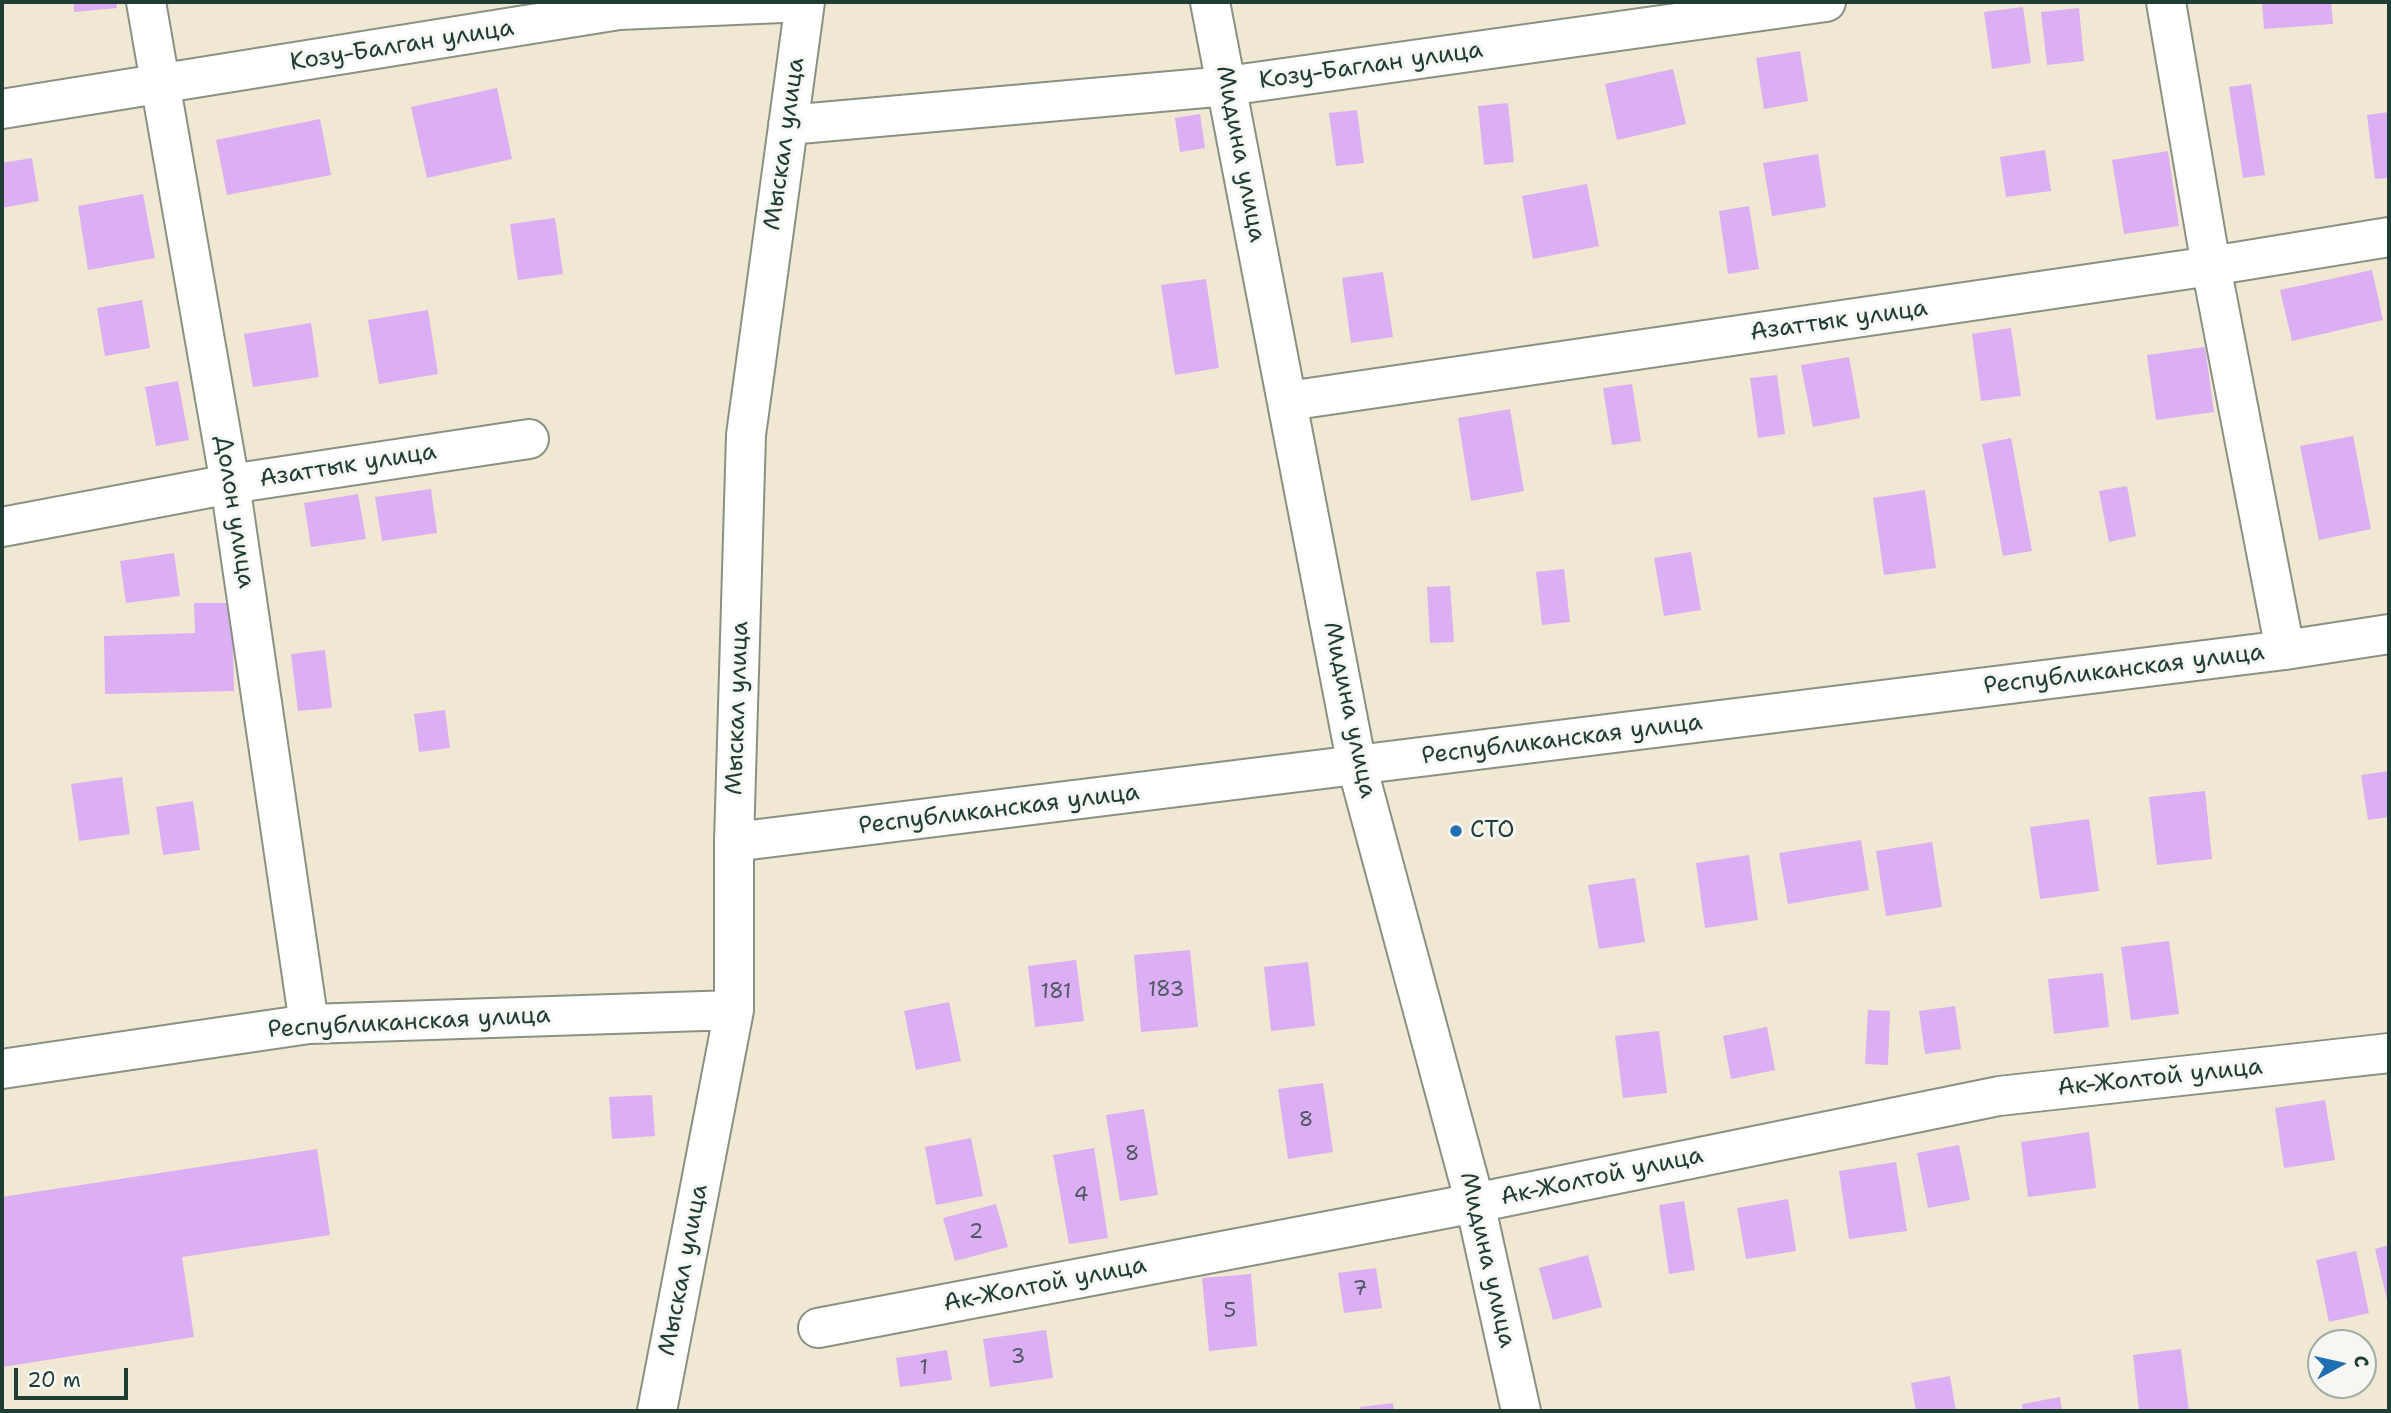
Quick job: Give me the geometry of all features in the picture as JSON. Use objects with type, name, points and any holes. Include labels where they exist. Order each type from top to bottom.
[{"type":"street","name":"Долон улица","points":[[146,2],[230,484],[309,1024]]},
{"type":"street","name":"Козу-Балган улица","points":[[2,109],[160,85],[618,6],[805,2]]},
{"type":"street","name":"Мыскал улица","points":[[657,1411],[734,1010],[734,842],[746,435],[805,2]]},
{"type":"street","name":"Мидина улица","points":[[1210,2],[1357,766],[1475,1203],[1521,1411]]},
{"type":"street","name":"Козу-Баглан улица","points":[[788,125],[1227,86],[1826,2]]},
{"type":"street","points":[[2166,2],[2211,266],[2285,650]]},
{"type":"street","name":"Азаттык улица","points":[[1288,401],[2211,266],[2389,237]]},
{"type":"street","name":"Азаттык улица","points":[[2,527],[230,484],[529,439]]},
{"type":"street","name":"Республиканская улица","points":[[734,842],[2285,650],[2389,634]]},
{"type":"street","name":"Республиканская улица","points":[[2,1069],[309,1024],[734,1010]]},
{"type":"street","name":"Ак-Жолтой улица","points":[[818,1328],[1475,1203],[1999,1096],[2389,1053]]},
{"type":"building","points":[[74,2],[116,2],[117,8],[74,12]]},
{"type":"building","points":[[2262,2],[2331,2],[2333,24],[2264,29]]},
{"type":"building","points":[[2023,7],[2031,63],[1992,69],[1984,12]]},
{"type":"building","points":[[2079,8],[2084,61],[2047,65],[2041,12]]},
{"type":"building","points":[[1800,51],[1808,101],[1764,109],[1756,58]]},
{"type":"building","points":[[1673,69],[1686,124],[1617,140],[1605,84]]},
{"type":"building","points":[[2251,84],[2265,175],[2243,178],[2229,87]]},
{"type":"building","points":[[497,88],[512,159],[427,178],[411,107]]},
{"type":"building","points":[[1508,103],[1514,162],[1484,165],[1478,106]]},
{"type":"building","points":[[1357,110],[1364,163],[1336,166],[1329,113]]},
{"type":"building","points":[[2389,112],[2389,178],[2375,179],[2367,115]]},
{"type":"building","points":[[1200,114],[1205,148],[1180,152],[1175,118]]},
{"type":"building","points":[[320,119],[331,175],[227,195],[216,140]]},
{"type":"building","points":[[2045,150],[2051,191],[2006,197],[2000,157]]},
{"type":"building","points":[[2168,151],[2179,226],[2124,234],[2112,160]]},
{"type":"building","points":[[1818,154],[1826,207],[1772,216],[1763,163]]},
{"type":"building","points":[[32,158],[39,201],[2,208],[2,163]]},
{"type":"building","points":[[1587,184],[1599,246],[1533,259],[1522,196]]},
{"type":"building","points":[[143,194],[155,258],[88,270],[78,206]]},
{"type":"building","points":[[1749,206],[1759,269],[1728,274],[1719,211]]},
{"type":"building","points":[[555,218],[563,274],[518,280],[510,224]]},
{"type":"building","points":[[2372,270],[2383,320],[2292,341],[2280,290]]},
{"type":"building","points":[[1383,272],[1393,337],[1351,343],[1342,278]]},
{"type":"building","points":[[1206,279],[1219,368],[1175,375],[1161,285]]},
{"type":"building","points":[[142,300],[150,348],[105,356],[97,308]]},
{"type":"building","points":[[428,310],[438,374],[379,384],[368,320]]},
{"type":"building","points":[[311,323],[319,377],[253,387],[244,334]]},
{"type":"building","points":[[2011,328],[2021,396],[1981,401],[1972,334]]},
{"type":"building","points":[[2205,347],[2214,412],[2156,420],[2147,355]]},
{"type":"building","points":[[1849,357],[1860,418],[1813,427],[1801,365]]},
{"type":"building","points":[[1777,375],[1785,434],[1758,438],[1750,378]]},
{"type":"building","points":[[178,381],[189,440],[156,446],[145,387]]},
{"type":"building","points":[[1632,384],[1641,441],[1612,445],[1603,388]]},
{"type":"building","points":[[1510,409],[1524,491],[1471,501],[1458,418]]},
{"type":"building","points":[[2353,436],[2371,529],[2319,540],[2300,446]]},
{"type":"building","points":[[2011,438],[2032,551],[2003,556],[1982,444]]},
{"type":"building","points":[[2127,486],[2136,536],[2109,542],[2099,491]]},
{"type":"building","points":[[431,489],[437,533],[382,541],[375,497]]},
{"type":"building","points":[[1925,490],[1936,568],[1884,575],[1873,498]]},
{"type":"building","points":[[358,494],[366,539],[311,547],[304,503]]},
{"type":"building","points":[[1691,552],[1701,610],[1664,616],[1654,558]]},
{"type":"building","points":[[174,553],[180,596],[126,603],[120,561]]},
{"type":"building","points":[[1564,569],[1570,622],[1542,625],[1536,572]]},
{"type":"building","points":[[1450,586],[1454,642],[1430,643],[1427,587]]},
{"type":"building","points":[[194,603],[232,603],[234,691],[105,694],[104,636],[195,633]]},
{"type":"building","points":[[325,650],[332,708],[298,711],[291,654]]},
{"type":"building","points":[[445,710],[450,748],[419,752],[414,714]]},
{"type":"building","points":[[2389,771],[2389,817],[2368,820],[2361,775]]},
{"type":"building","points":[[122,777],[130,834],[79,841],[71,784]]},
{"type":"building","points":[[2205,791],[2212,859],[2157,865],[2149,797]]},
{"type":"building","points":[[193,801],[200,850],[163,855],[156,807]]},
{"type":"building","points":[[2089,819],[2099,891],[2040,899],[2030,827]]},
{"type":"building","points":[[1861,840],[1869,890],[1788,904],[1779,853]]},
{"type":"building","points":[[1932,842],[1942,907],[1886,916],[1876,851]]},
{"type":"building","points":[[1749,855],[1758,920],[1705,928],[1696,863]]},
{"type":"building","points":[[1635,878],[1645,942],[1599,949],[1588,885]]},
{"type":"building","points":[[2169,941],[2179,1014],[2131,1020],[2121,947]]},
{"type":"building","points":[[1190,950],[1198,1027],[1141,1032],[1134,955]]},
{"type":"building","points":[[1076,960],[1084,1021],[1035,1027],[1028,966]]},
{"type":"building","points":[[1308,962],[1315,1026],[1271,1031],[1264,967]]},
{"type":"building","points":[[2103,973],[2109,1027],[2054,1034],[2048,979]]},
{"type":"building","points":[[949,1002],[961,1061],[916,1070],[904,1011]]},
{"type":"building","points":[[1955,1006],[1961,1049],[1925,1054],[1919,1011]]},
{"type":"building","points":[[1868,1010],[1890,1011],[1888,1065],[1865,1064]]},
{"type":"building","points":[[1767,1027],[1775,1070],[1731,1079],[1723,1036]]},
{"type":"building","points":[[1659,1031],[1667,1093],[1623,1098],[1615,1036]]},
{"type":"building","points":[[1323,1083],[1333,1152],[1288,1159],[1278,1089]]},
{"type":"building","points":[[652,1095],[655,1136],[612,1139],[609,1097]]},
{"type":"building","points":[[2325,1100],[2335,1160],[2284,1168],[2275,1108]]},
{"type":"building","points":[[1144,1109],[1158,1195],[1120,1201],[1106,1115]]},
{"type":"building","points":[[2089,1132],[2096,1188],[2028,1197],[2021,1142]]},
{"type":"building","points":[[971,1138],[983,1196],[936,1205],[925,1147]]},
{"type":"building","points":[[1959,1145],[1970,1200],[1928,1208],[1917,1153]]},
{"type":"building","points":[[1094,1148],[1108,1238],[1069,1244],[1053,1155]]},
{"type":"building","points":[[317,1149],[330,1235],[182,1257],[194,1337],[2,1367],[2,1197]]},
{"type":"building","points":[[1896,1162],[1907,1231],[1849,1239],[1839,1171]]},
{"type":"building","points":[[1788,1199],[1796,1251],[1746,1259],[1737,1208]]},
{"type":"building","points":[[1684,1201],[1695,1270],[1669,1274],[1659,1205]]},
{"type":"building","points":[[996,1204],[1008,1247],[955,1261],[943,1218]]},
{"type":"building","points":[[2389,1245],[2389,1304],[2388,1304],[2375,1249]]},
{"type":"building","points":[[2356,1251],[2369,1313],[2329,1322],[2316,1260]]},
{"type":"building","points":[[1588,1255],[1602,1307],[1553,1320],[1539,1268]]},
{"type":"building","points":[[1376,1268],[1382,1308],[1344,1313],[1338,1273]]},
{"type":"building","points":[[1251,1274],[1257,1346],[1209,1351],[1202,1278]]},
{"type":"building","points":[[1046,1330],[1053,1378],[990,1387],[983,1339]]},
{"type":"building","points":[[2181,1349],[2189,1411],[2139,1411],[2133,1355]]},
{"type":"building","points":[[947,1350],[952,1380],[900,1387],[896,1358]]},
{"type":"building","points":[[1950,1376],[1956,1411],[1916,1411],[1911,1383]]},
{"type":"building","points":[[2060,1397],[2062,1411],[2023,1411],[2022,1404]]},
{"type":"building","points":[[1393,1403],[1394,1411],[1361,1411],[1360,1407]]},
{"type":"place","name":"СТО","points":[[1456,831]]}]
